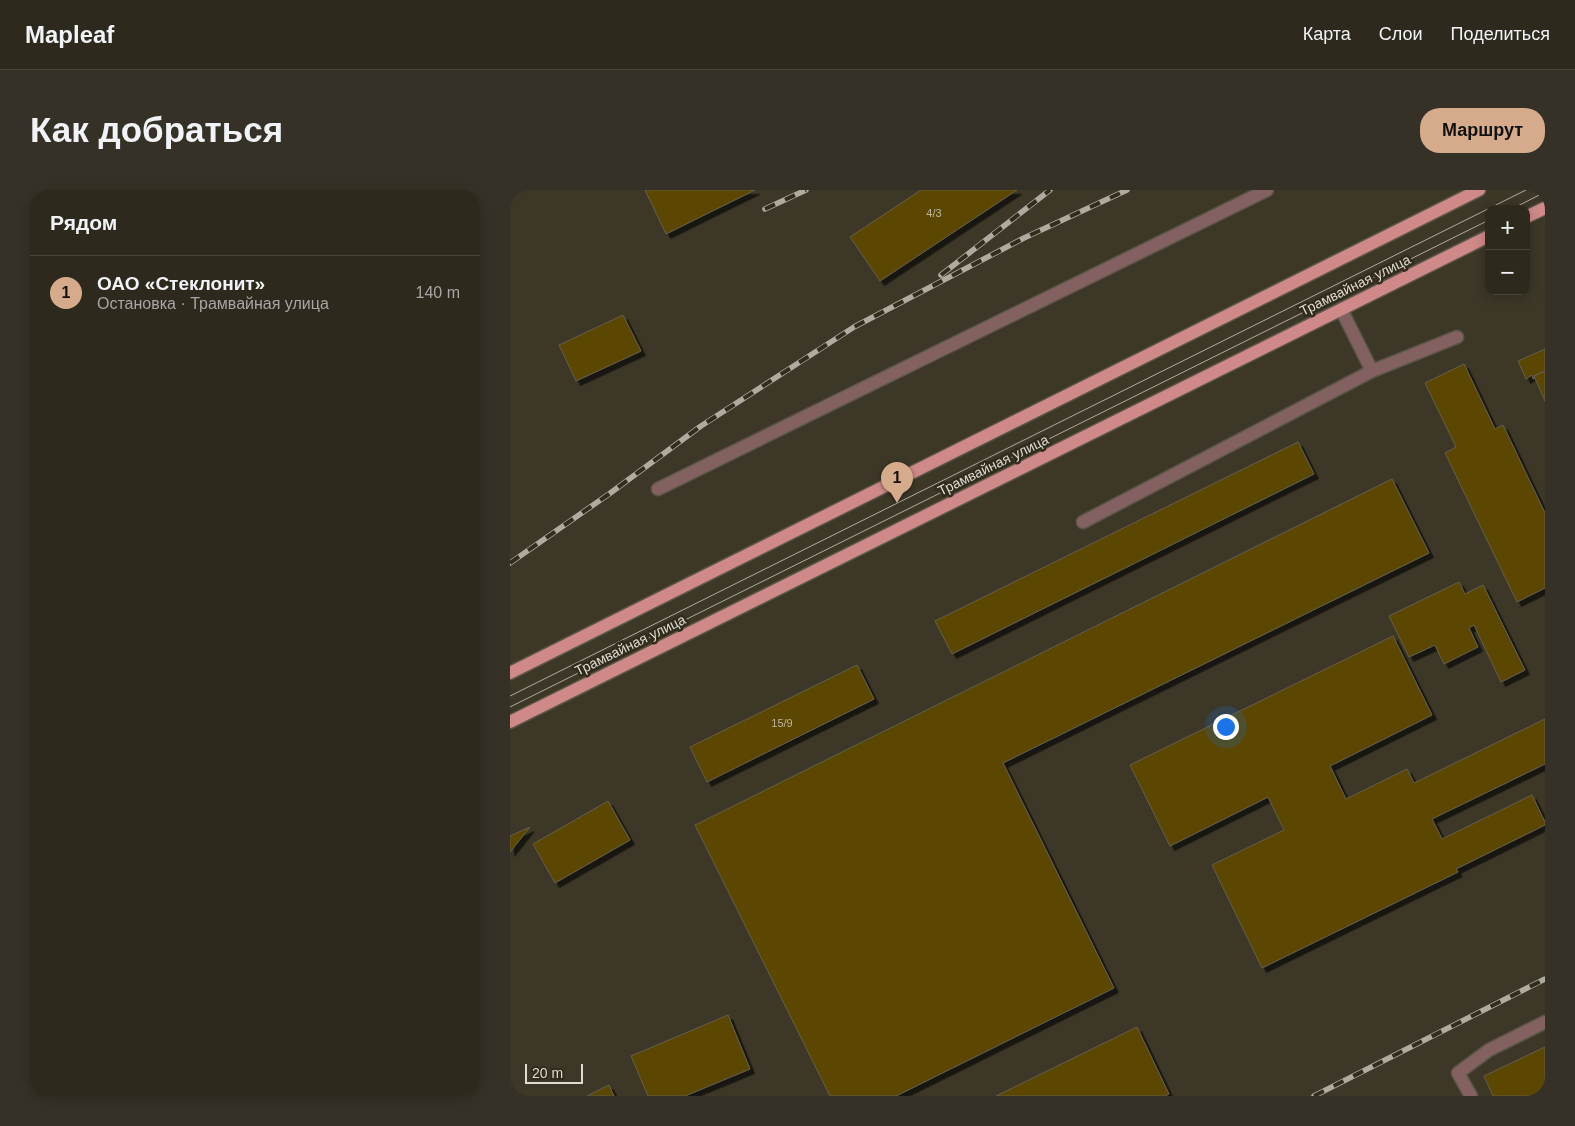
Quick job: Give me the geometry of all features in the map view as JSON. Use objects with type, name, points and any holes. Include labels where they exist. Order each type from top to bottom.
[{"type":"main road","name":"Трамвайная улица","points":[[510,673],[1479,190]]},
{"type":"main road","points":[[1530,215],[1545,208]]},
{"type":"main road","name":"Трамвайная улица","points":[[510,722],[1485,238]]},
{"type":"lane","points":[[658,489],[1267,190]]},
{"type":"lane","points":[[1340,309],[1372,371]]},
{"type":"lane","points":[[1083,522],[1372,371],[1457,337]]},
{"type":"lane","points":[[1471,1096],[1458,1073],[1489,1050],[1545,1022]]},
{"type":"building","points":[[645,190],[755,190],[666,234]]},
{"type":"building","points":[[921,190],[1017,190],[880,281],[850,237]]},
{"type":"building","points":[[623,315],[641,351],[576,381],[559,345]]},
{"type":"building","points":[[1545,349],[1545,371],[1534,376],[1535,378],[1533,379],[1532,375],[1526,379],[1518,361]]},
{"type":"building","points":[[1464,364],[1495,429],[1503,425],[1545,513],[1545,588],[1517,602],[1445,453],[1456,447],[1425,383]]},
{"type":"building","points":[[1545,371],[1545,401],[1534,376]]},
{"type":"building","points":[[1298,442],[1314,474],[952,654],[935,621]]},
{"type":"building","points":[[1392,479],[1429,553],[1003,763],[1114,988],[896,1096],[830,1096],[695,825]]},
{"type":"building","points":[[1459,582],[1465,594],[1483,585],[1525,670],[1501,682],[1474,625],[1469,628],[1478,647],[1444,664],[1435,645],[1409,657],[1389,616]]},
{"type":"building","points":[[1393,636],[1432,715],[1330,766],[1346,799],[1407,769],[1414,783],[1545,719],[1545,764],[1432,819],[1442,839],[1532,795],[1545,825],[1456,869],[1458,872],[1262,968],[1212,865],[1284,830],[1268,797],[1170,846],[1130,765]]},
{"type":"building","points":[[857,665],[874,699],[707,782],[690,747]]},
{"type":"building","points":[[608,801],[630,840],[555,883],[533,844]]},
{"type":"building","points":[[530,827],[510,852],[510,836]]},
{"type":"building","points":[[728,1015],[750,1069],[685,1096],[648,1096],[631,1056]]},
{"type":"building","points":[[1137,1027],[1169,1094],[1165,1096],[996,1096]]},
{"type":"building","points":[[1545,1047],[1545,1096],[1493,1096],[1484,1076]]},
{"type":"building","points":[[609,1085],[614,1096],[587,1096]]},
{"type":"tram line","points":[[510,696],[1526,190]]},
{"type":"tram line","points":[[1520,205],[1545,192]]},
{"type":"tram line","points":[[510,707],[1485,222]]},
{"type":"railway","points":[[765,209],[806,190]]},
{"type":"railway","points":[[941,275],[1050,190]]},
{"type":"railway","points":[[510,563],[609,494],[701,426],[854,327],[1024,238],[1127,190]]},
{"type":"railway","points":[[1314,1096],[1545,979]]},
{"type":"place","name":"ОАО «Стеклонит»","points":[[897,503]]}]
